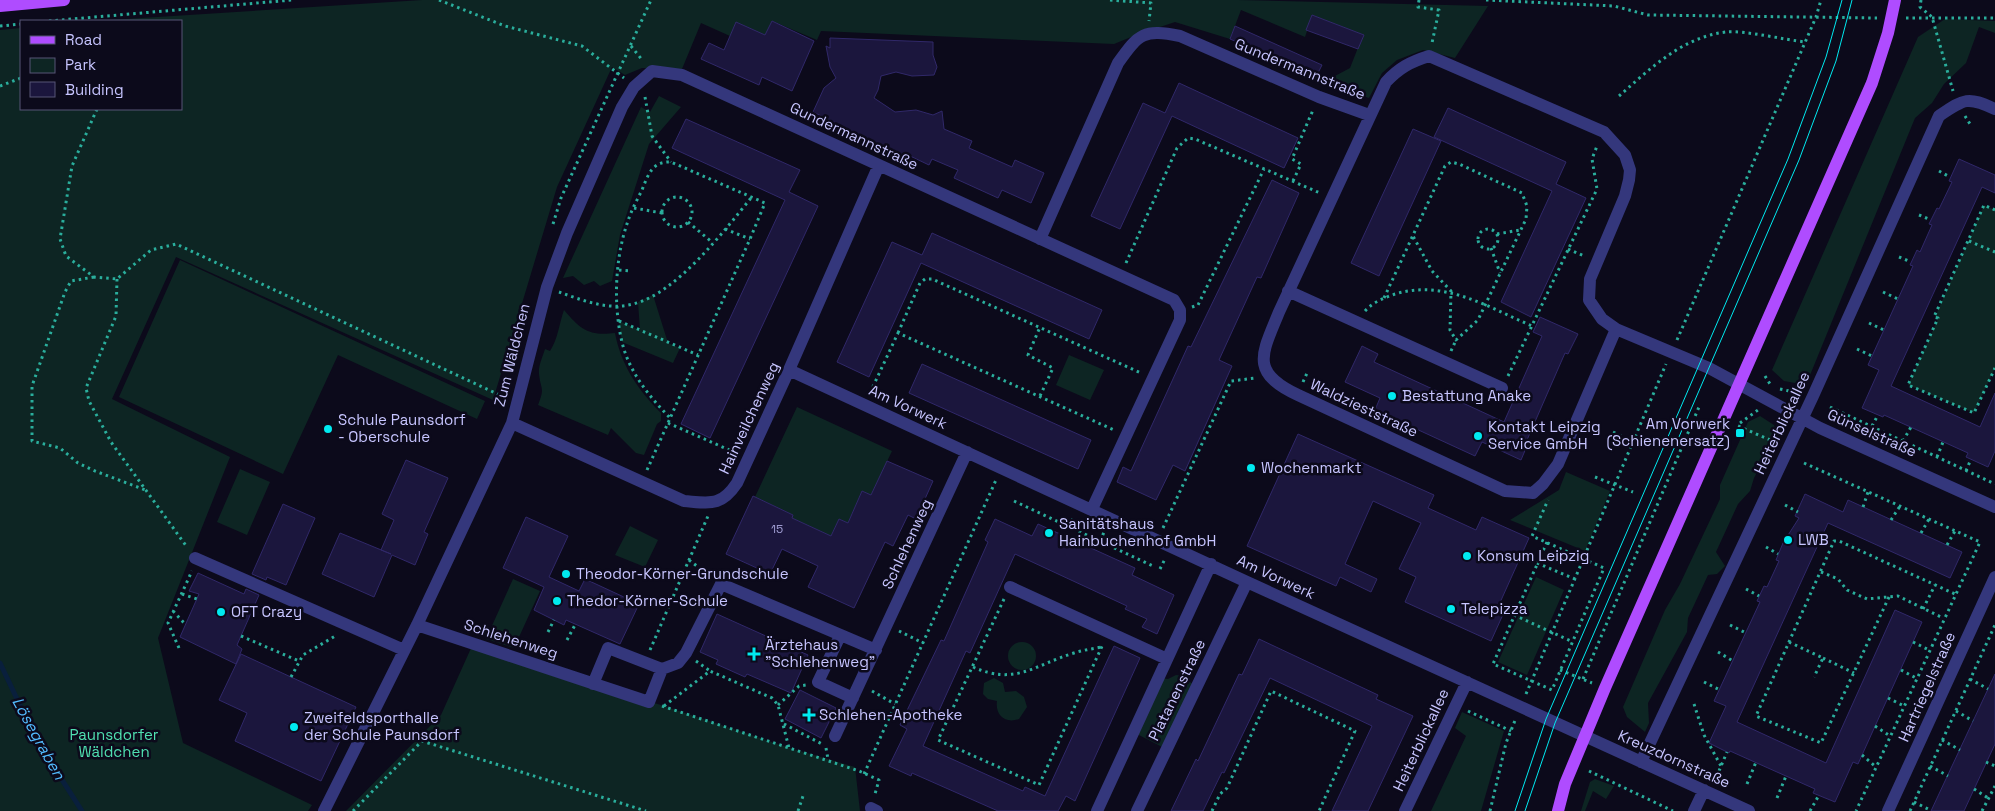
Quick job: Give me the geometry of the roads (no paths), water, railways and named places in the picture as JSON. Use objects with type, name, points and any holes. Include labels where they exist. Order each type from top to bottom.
[{"type":"main road","points":[[0,6],[64,0]]},
{"type":"main road","points":[[1558,811],[1565,784],[1585,737],[1738,383],[1872,83],[1895,0]]},
{"type":"street","name":"Gundermannstraße","points":[[1040,239],[1118,63],[1134,41],[1148,34],[1156,32],[1180,36],[1319,97],[1369,115],[1386,82],[1397,70],[1408,63],[1429,56],[1604,132],[1625,155],[1630,170],[1625,196],[1596,262],[1590,286],[1589,300],[1602,319],[1616,328]]},
{"type":"street","name":"Gundermannstraße","points":[[652,71],[682,76],[1174,300],[1180,310],[1180,320],[1092,510]]},
{"type":"street","name":"Zum Wäldchen","points":[[324,811],[417,625],[512,423],[546,287],[566,233],[622,107],[638,83],[652,71]]},
{"type":"street","name":"Heiterblickallee","points":[[1641,762],[1802,419],[1939,116],[1956,104],[1975,100],[1995,109]]},
{"type":"street","points":[[1369,115],[1288,291],[1502,388]]},
{"type":"street","name":"Hainveilchenweg","points":[[512,423],[684,501],[709,503],[728,497],[789,370],[879,165]]},
{"type":"street","name":"Waldzieststraße","points":[[1288,291],[1266,345],[1264,367],[1268,376],[1283,388],[1505,491],[1538,489],[1558,464],[1616,328]]},
{"type":"street","points":[[1616,328],[1738,383]]},
{"type":"street","name":"Am Vorwerk","points":[[789,370],[1585,737]]},
{"type":"street","name":"Günselstraße","points":[[1738,383],[1802,419],[1995,507]]},
{"type":"street","name":"Schlehenweg","points":[[835,736],[967,452]]},
{"type":"street","points":[[196,558],[404,650]]},
{"type":"street","name":"Platanenstraße","points":[[1097,811],[1211,564]]},
{"type":"street","name":"Hartriegelstraße","points":[[1888,811],[1995,576]]},
{"type":"street","name":"Platanenstraße","points":[[1137,811],[1247,582]]},
{"type":"street","points":[[594,684],[608,648],[662,669],[678,663],[686,653],[721,584],[876,650]]},
{"type":"street","name":"Platanenstraße","points":[[1010,587],[1167,659]]},
{"type":"street","name":"Schlehenweg","points":[[417,625],[649,702],[662,669]]},
{"type":"street","points":[[840,636],[818,682],[853,698]]},
{"type":"street","name":"Heiterblickallee","points":[[1406,811],[1467,682]]},
{"type":"street","name":"Kreuzdornstraße","points":[[1585,737],[1750,811]]},
{"type":"street","points":[[1694,811],[1704,790]]},
{"type":"waterway","name":"Lösegraben","points":[[0,663],[36,739],[82,811]]},
{"type":"tram line","points":[[1515,811],[1546,719],[1788,159],[1826,57],[1842,0]]},
{"type":"tram line","points":[[1525,811],[1555,723],[1799,160],[1836,61],[1852,0]]},
{"type":"place","name":"Bestattung Anake","points":[[1392,396]]},
{"type":"place","name":"Schule Paunsdorf - Oberschule","points":[[328,429]]},
{"type":"place","name":"Am Vorwerk (Schienenersatz)","points":[[1740,433]]},
{"type":"place","name":"Kontakt Leipzig Service GmbH","points":[[1478,436]]},
{"type":"place","name":"Wochenmarkt","points":[[1251,468]]},
{"type":"place","name":"Sanitätshaus Hainbuchenhof GmbH","points":[[1049,533]]},
{"type":"place","name":"LWB","points":[[1788,540]]},
{"type":"place","name":"Konsum Leipzig","points":[[1467,556]]},
{"type":"place","name":"Theodor-Körner-Grundschule","points":[[566,574]]},
{"type":"place","name":"Thedor-Körner-Schule","points":[[557,601]]},
{"type":"place","name":"Telepizza","points":[[1451,609]]},
{"type":"place","name":"OFT Crazy","points":[[221,612]]},
{"type":"place","name":"Ärztehaus \"Schlehenweg\"","points":[[754,654]]},
{"type":"place","name":"Schlehen-Apotheke","points":[[809,715]]},
{"type":"place","name":"Zweifeldsporthalle der Schule Paunsdorf","points":[[294,727]]},
{"type":"park label","name":"Paunsdorfer Wäldchen","points":[[114,744]]}]
